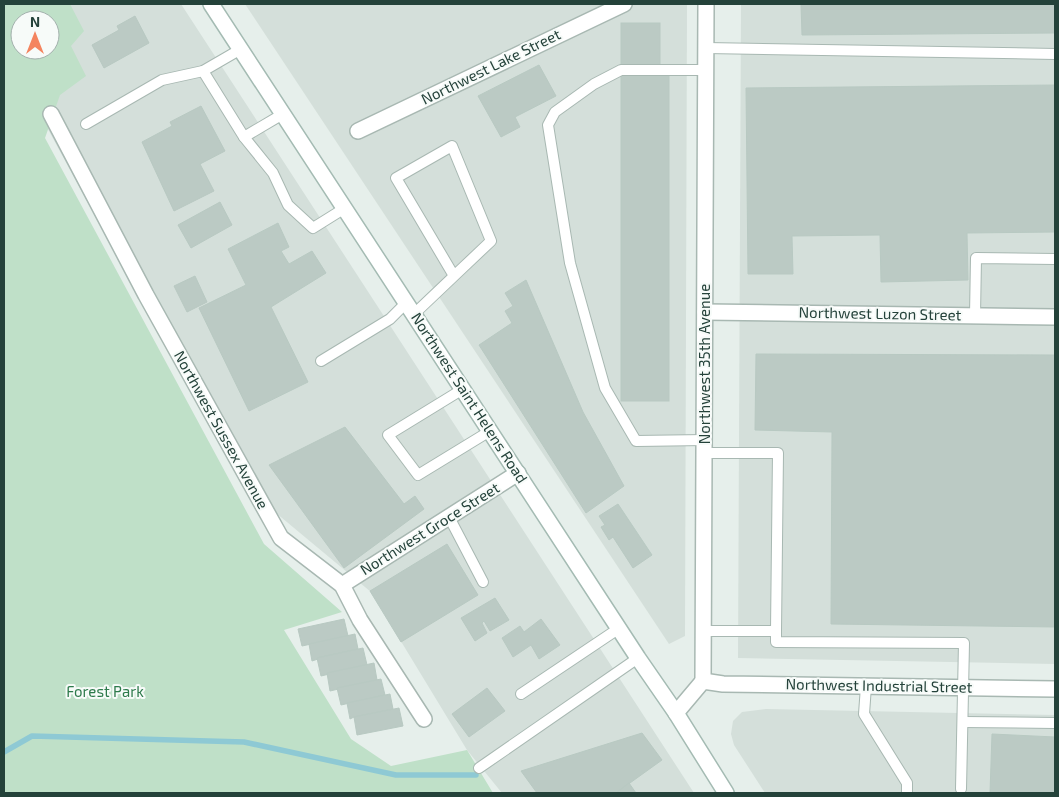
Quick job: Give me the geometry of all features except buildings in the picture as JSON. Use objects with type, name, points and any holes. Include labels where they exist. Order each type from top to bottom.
[{"type":"street","name":"Northwest Saint Helens Road","points":[[211,4],[618,628],[676,713],[726,793]]},
{"type":"street","name":"Northwest Lake Street","points":[[358,131],[624,4]]},
{"type":"street","name":"Northwest 35th Avenue","points":[[703,681],[706,4]]},
{"type":"street","name":"Northwest Sussex Avenue","points":[[51,114],[146,295],[281,538],[342,585],[360,620],[424,719]]},
{"type":"street","name":"Northwest Luzon Street","points":[[705,312],[1055,316]]},
{"type":"street","name":"Northwest Groce Street","points":[[342,585],[518,473]]},
{"type":"street","name":"Northwest Industrial Street","points":[[703,681],[723,684],[1055,689]]},
{"type":"street","points":[[676,713],[703,681]]},
{"type":"lane","points":[[706,48],[1055,54]]},
{"type":"lane","points":[[86,124],[162,80],[203,70],[241,50]]},
{"type":"lane","points":[[203,70],[244,137],[273,173],[288,205],[313,228],[345,208]]},
{"type":"lane","points":[[706,70],[621,70],[594,84],[555,112],[548,126],[570,263],[605,388],[636,441],[778,453],[776,642],[964,643],[961,789]]},
{"type":"lane","points":[[244,137],[283,114]]},
{"type":"lane","points":[[321,361],[410,308],[454,276],[491,241],[452,146],[396,178],[454,276]]},
{"type":"lane","points":[[975,316],[976,258],[1055,259]]},
{"type":"lane","points":[[463,389],[388,435],[418,475],[490,431]]},
{"type":"lane","points":[[449,517],[483,582]]},
{"type":"lane","points":[[521,694],[618,628]]},
{"type":"lane","points":[[704,631],[776,631]]},
{"type":"lane","points":[[479,768],[638,658]]},
{"type":"lane","points":[[866,686],[864,714],[908,783],[907,793]]},
{"type":"lane","points":[[963,722],[1055,723]]},
{"type":"shaded area","points":[[4,4],[181,4],[694,793],[502,793],[467,750],[371,592],[258,498],[153,323],[11,60],[60,60],[60,10],[10,10],[10,59],[4,48]]},
{"type":"shaded area","points":[[245,4],[687,4],[685,636],[669,644]]},
{"type":"shaded area","points":[[741,4],[1055,4],[1055,664],[738,658]]},
{"type":"shaded area","points":[[766,709],[1055,715],[1055,793],[765,793],[734,745],[731,734],[733,721],[742,712]]},
{"type":"green space","name":"Forest Park","points":[[4,4],[70,4],[84,31],[71,46],[86,76],[60,95],[45,138],[264,544],[342,612],[284,630],[351,739],[391,766],[467,750],[493,793],[4,793]]},
{"type":"waterway","points":[[4,752],[32,736],[244,742],[396,775],[476,775]]}]
